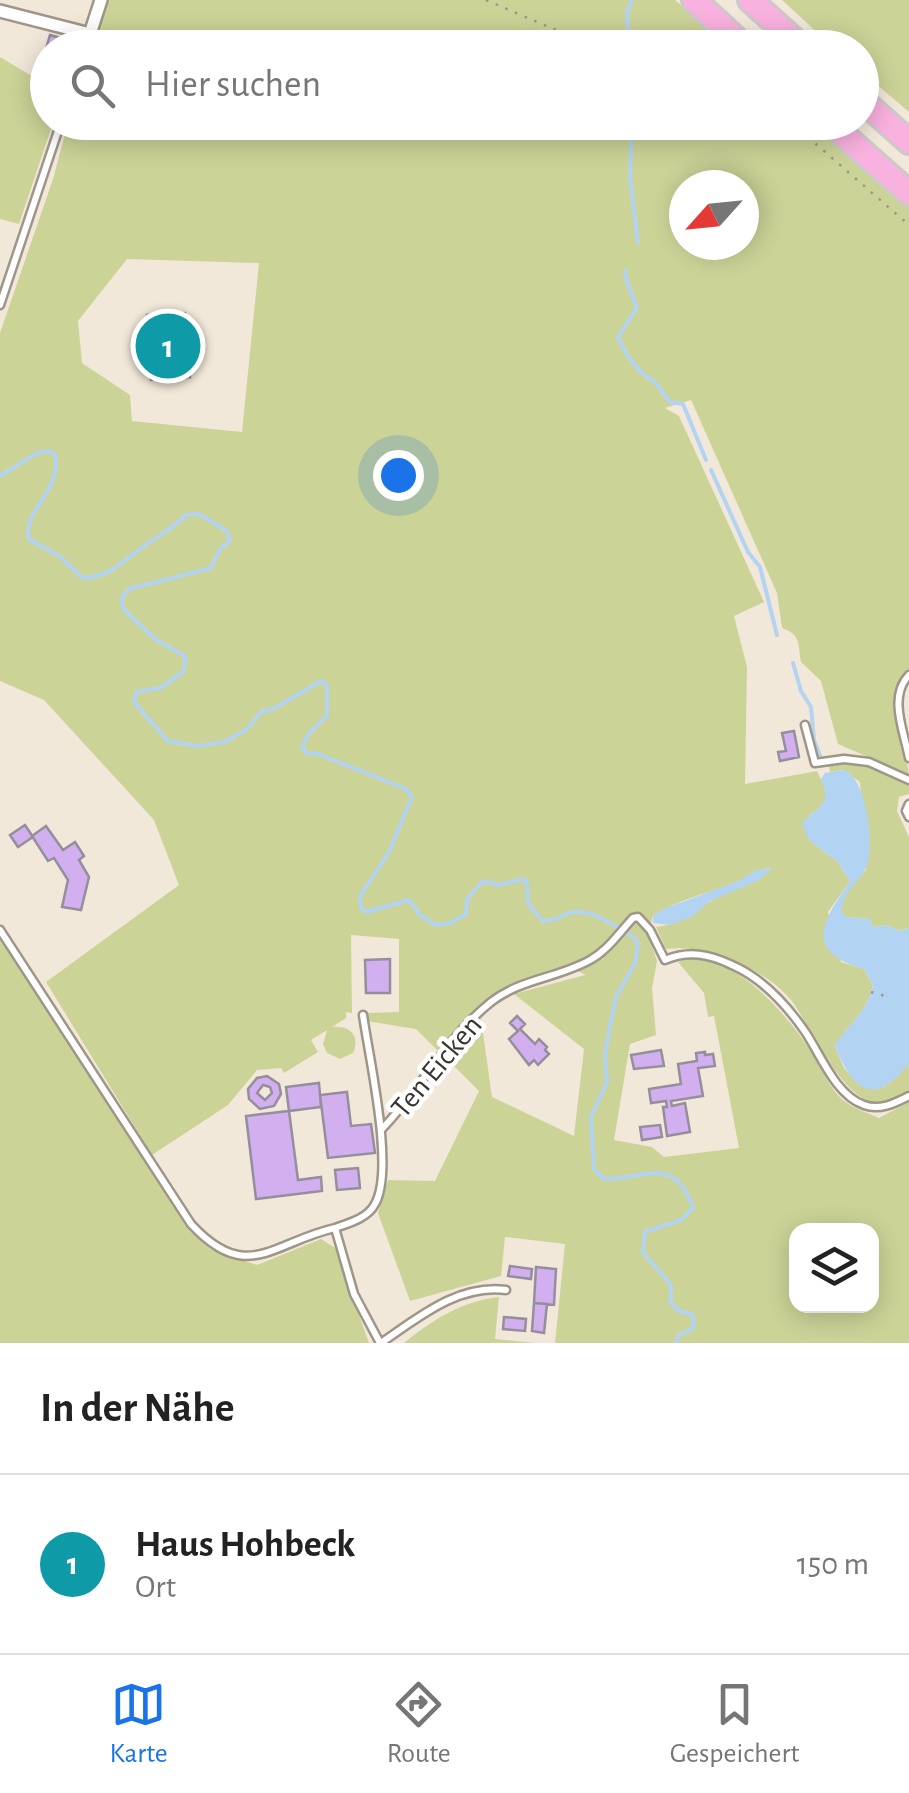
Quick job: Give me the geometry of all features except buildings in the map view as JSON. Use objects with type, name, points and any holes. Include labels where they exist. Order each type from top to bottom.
[{"type":"highway","points":[[694,0],[726,30]]},
{"type":"highway","points":[[750,0],[783,30]]},
{"type":"highway","points":[[879,115],[909,142]]},
{"type":"highway","points":[[849,140],[909,193]]},
{"type":"street","points":[[91,30],[101,0]]},
{"type":"street","points":[[0,12],[74,30]]},
{"type":"lane","points":[[0,305],[55,140]]},
{"type":"lane","points":[[909,675],[903,681],[898,701],[909,758]]},
{"type":"lane","points":[[805,725],[811,760],[815,763],[844,759],[869,762],[909,780]]},
{"type":"lane","points":[[909,804],[909,817]]},
{"type":"lane","name":"Ten Eicken","points":[[381,1130],[490,1003],[511,990],[590,960],[633,918],[642,919],[665,960],[682,953],[698,954],[726,962],[757,978],[791,1012],[839,1084],[857,1102],[881,1107],[909,1096]]},
{"type":"lane","name":"Ten Eicken","points":[[0,930],[181,1210],[200,1234],[226,1251],[251,1257],[268,1254],[366,1215],[377,1202],[381,1188],[381,1130],[363,1015]]},
{"type":"lane","points":[[335,1228],[354,1294],[381,1343],[451,1299],[474,1290],[506,1290]]},
{"type":"path","points":[[486,0],[556,30]]},
{"type":"path","points":[[811,140],[909,225]]},
{"type":"path","points":[[871,992],[885,996]]},
{"type":"green space","points":[[109,0],[675,0],[709,30],[99,30]]},
{"type":"green space","points":[[782,0],[909,0],[909,112],[879,86],[879,30],[815,30]]},
{"type":"green space","points":[[0,57],[30,75],[30,140],[47,140],[19,224],[0,219]]},
{"type":"green space","points":[[63,140],[833,140],[909,206],[909,671],[897,695],[897,708],[909,775],[838,744],[821,681],[801,662],[796,637],[782,628],[777,593],[691,400],[665,408],[679,416],[764,602],[734,616],[747,667],[745,784],[817,771],[827,792],[825,803],[810,815],[809,840],[837,861],[850,881],[828,912],[841,962],[864,969],[873,985],[862,1010],[835,1046],[844,1068],[859,1085],[884,1087],[909,1064],[909,1093],[881,1102],[860,1097],[837,1073],[791,1000],[766,978],[716,954],[666,949],[656,927],[680,920],[770,868],[653,916],[648,934],[657,961],[652,988],[656,1035],[630,1044],[614,1140],[652,1147],[664,1157],[739,1148],[714,1016],[708,1017],[704,993],[678,962],[696,959],[734,971],[784,1016],[833,1089],[847,1103],[879,1118],[909,1102],[909,1343],[555,1343],[565,1244],[505,1237],[501,1276],[410,1301],[378,1213],[388,1180],[435,1181],[479,1091],[446,1058],[481,1019],[492,1097],[574,1136],[584,1049],[514,994],[585,975],[578,971],[578,961],[501,994],[471,1017],[438,1051],[416,1029],[366,1021],[366,1013],[399,1012],[399,939],[351,935],[352,1013],[346,1012],[346,1018],[332,1027],[352,1032],[353,1053],[340,1059],[327,1053],[323,1044],[327,1030],[311,1040],[318,1052],[284,1073],[281,1068],[257,1070],[228,1105],[152,1155],[46,982],[179,885],[154,820],[44,700],[0,681],[0,333]],"holes":[[[127,259],[259,263],[242,432],[132,421],[130,395],[82,363],[78,321]]]},
{"type":"green space","points":[[861,763],[909,783],[909,794],[899,797],[897,811],[909,837],[909,928],[900,931],[887,925],[874,927],[869,919],[846,917],[842,913],[846,895],[866,870],[860,782],[843,770],[830,772],[829,765]]},
{"type":"green space","points":[[0,937],[188,1229],[210,1249],[257,1265],[321,1239],[335,1248],[369,1343],[0,1343]]},
{"type":"green space","points":[[499,1297],[495,1339],[536,1343],[404,1343],[448,1313]]},
{"type":"water","points":[[844,770],[852,775],[863,797],[870,842],[867,865],[848,893],[842,913],[869,919],[874,927],[887,925],[900,931],[909,928],[909,1064],[891,1082],[875,1089],[867,1089],[852,1078],[835,1045],[862,1010],[873,985],[864,969],[844,962],[825,944],[826,922],[850,881],[837,861],[809,840],[802,824],[824,801],[821,779],[825,773]]},
{"type":"water","points":[[773,868],[759,880],[710,901],[692,917],[670,925],[653,923],[653,916],[663,909],[736,882],[757,870]]},
{"type":"waterway","points":[[628,30],[627,12],[632,0]]},
{"type":"waterway","points":[[631,140],[630,177],[638,242]]},
{"type":"waterway","points":[[626,271],[637,308],[618,337],[633,362],[670,402],[683,404],[706,460]]},
{"type":"waterway","points":[[0,476],[37,453],[50,451],[56,456],[52,481],[28,529],[29,539],[59,556],[83,578],[114,568],[186,515],[199,514],[227,531],[230,541],[220,549],[211,568],[129,589],[122,597],[123,609],[155,639],[186,657],[183,672],[160,688],[136,692],[134,702],[168,741],[197,746],[224,742],[246,730],[261,712],[321,681],[327,685],[327,716],[309,733],[302,747],[307,753],[406,789],[412,797],[388,854],[360,896],[361,908],[366,912],[409,900],[420,915],[436,925],[451,923],[466,914],[467,899],[483,881],[499,885],[523,879],[527,883],[528,904],[543,921],[582,912],[635,938],[635,963],[616,997],[610,1026],[605,1055],[607,1082],[591,1117],[594,1169],[604,1179],[667,1175],[685,1191],[693,1208],[681,1220],[645,1232],[643,1252],[671,1285],[671,1303],[679,1311],[692,1314],[691,1330],[679,1335],[676,1343]]},
{"type":"waterway","points":[[711,470],[748,552],[760,567],[777,635]]},
{"type":"waterway","points":[[793,663],[801,691],[811,707],[814,740],[822,761]]},
{"type":"place","name":"Haus Hohbeck","points":[[168,346]]}]
